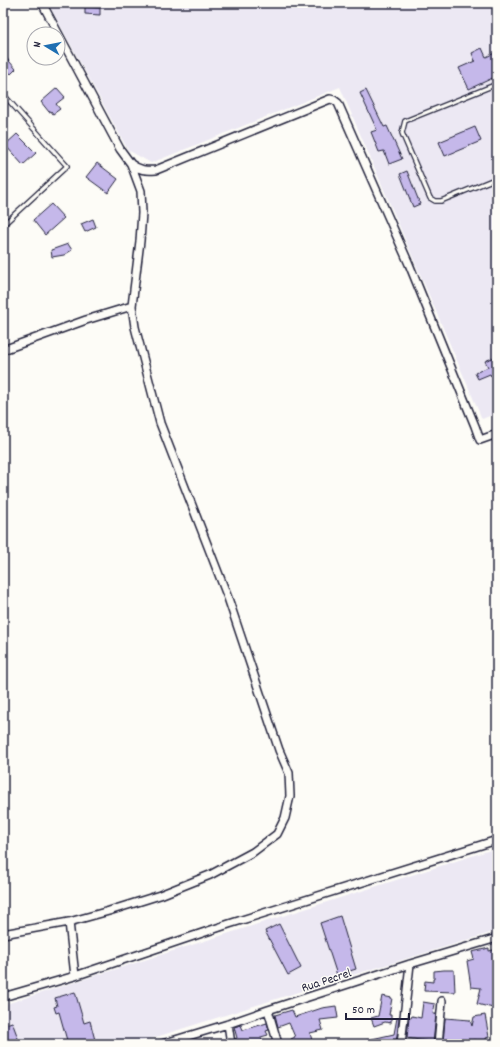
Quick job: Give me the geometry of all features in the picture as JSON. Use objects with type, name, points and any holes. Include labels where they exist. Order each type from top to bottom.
[{"type":"street","points":[[3,934],[69,922],[109,911],[160,895],[210,875],[253,852],[278,834],[285,818],[290,796],[289,773],[279,750],[228,598],[160,423],[135,327],[132,306],[142,213],[141,192],[131,164],[120,149],[42,3]]},
{"type":"street","points":[[131,164],[138,169],[147,171],[156,170],[330,99],[334,100],[338,103],[409,264],[480,440],[497,434]]},
{"type":"street","points":[[3,350],[86,320],[132,306]]},
{"type":"street","points":[[3,997],[75,976],[229,924],[497,840]]},
{"type":"street","points":[[69,922],[75,976]]},
{"type":"street","name":"Rua Pecrel","points":[[162,1044],[228,1024],[410,964],[497,938]]},
{"type":"street","points":[[401,1044],[410,964]]},
{"type":"street","points":[[438,1044],[442,1001]]},
{"type":"street","points":[[268,1010],[278,1044]]},
{"type":"street","points":[[228,1024],[231,1044]]},
{"type":"lane","points":[[497,84],[405,121],[402,127],[402,133],[430,198],[435,201],[441,201],[497,178]]},
{"type":"lane","points":[[3,94],[67,166],[3,225]]},
{"type":"shaded area","points":[[48,3],[497,3],[497,413],[482,419],[340,87],[151,163],[128,150],[66,36],[66,26],[61,26]]},
{"type":"shaded area","points":[[497,848],[497,931],[134,1044],[3,1044],[3,1005]]},
{"type":"building","points":[[85,7],[100,8],[100,15],[85,14]]},
{"type":"building","points":[[482,48],[486,57],[497,52],[497,76],[469,89],[459,68],[475,61],[472,53]]},
{"type":"building","points":[[3,54],[16,69],[11,74],[8,71],[3,75]]},
{"type":"building","points":[[57,88],[65,97],[56,104],[60,109],[53,114],[51,111],[49,112],[41,102]]},
{"type":"building","points":[[366,90],[384,127],[387,126],[402,159],[389,164],[384,151],[379,152],[371,132],[377,130],[360,93]]},
{"type":"building","points":[[475,127],[481,141],[445,156],[439,142]]},
{"type":"building","points":[[17,134],[36,153],[23,165],[5,145]]},
{"type":"building","points":[[97,163],[118,179],[108,193],[86,177]]},
{"type":"building","points":[[407,171],[420,204],[413,207],[400,174]]},
{"type":"building","points":[[51,204],[64,218],[45,235],[33,220]]},
{"type":"building","points":[[93,219],[96,227],[85,232],[81,224]]},
{"type":"building","points":[[68,244],[72,250],[64,255],[52,257],[51,250]]},
{"type":"building","points":[[497,356],[497,373],[478,379],[475,373],[488,367],[485,361]]},
{"type":"building","points":[[340,916],[356,969],[337,975],[320,923]]},
{"type":"building","points":[[279,924],[301,968],[288,975],[265,931]]},
{"type":"building","points":[[489,948],[489,951],[497,949],[497,1009],[477,1004],[481,988],[471,987],[467,961],[474,959],[472,952]]},
{"type":"building","points":[[454,970],[455,992],[424,991],[425,981],[433,982],[434,971]]},
{"type":"building","points":[[75,992],[84,1023],[90,1021],[96,1044],[68,1044],[59,1012],[56,1013],[54,1007],[57,1006],[55,998]]},
{"type":"building","points":[[382,996],[392,998],[389,1015],[391,1015],[391,1023],[385,1022],[374,1026],[371,1018],[378,1016]]},
{"type":"building","points":[[423,1002],[435,1004],[433,1014],[436,1014],[433,1044],[425,1044],[426,1041],[407,1038],[409,1018],[412,1016],[421,1018]]},
{"type":"building","points":[[336,1006],[338,1018],[320,1020],[323,1030],[310,1033],[313,1044],[293,1044],[291,1039],[295,1037],[289,1023],[278,1027],[275,1015],[292,1010],[295,1017],[322,1008]]},
{"type":"building","points":[[485,1015],[489,1037],[486,1038],[487,1044],[478,1044],[476,1040],[461,1042],[461,1044],[443,1044],[445,1018],[470,1020],[472,1026],[474,1017]]},
{"type":"building","points":[[397,1018],[399,1018],[396,1044],[363,1044],[363,1041],[394,1034]]},
{"type":"building","points":[[12,1022],[18,1038],[16,1039],[17,1044],[3,1044],[3,1025]]},
{"type":"building","points":[[267,1023],[269,1030],[266,1031],[268,1035],[261,1037],[263,1044],[236,1044],[235,1039],[237,1038],[234,1027],[241,1025],[243,1030]]}]
